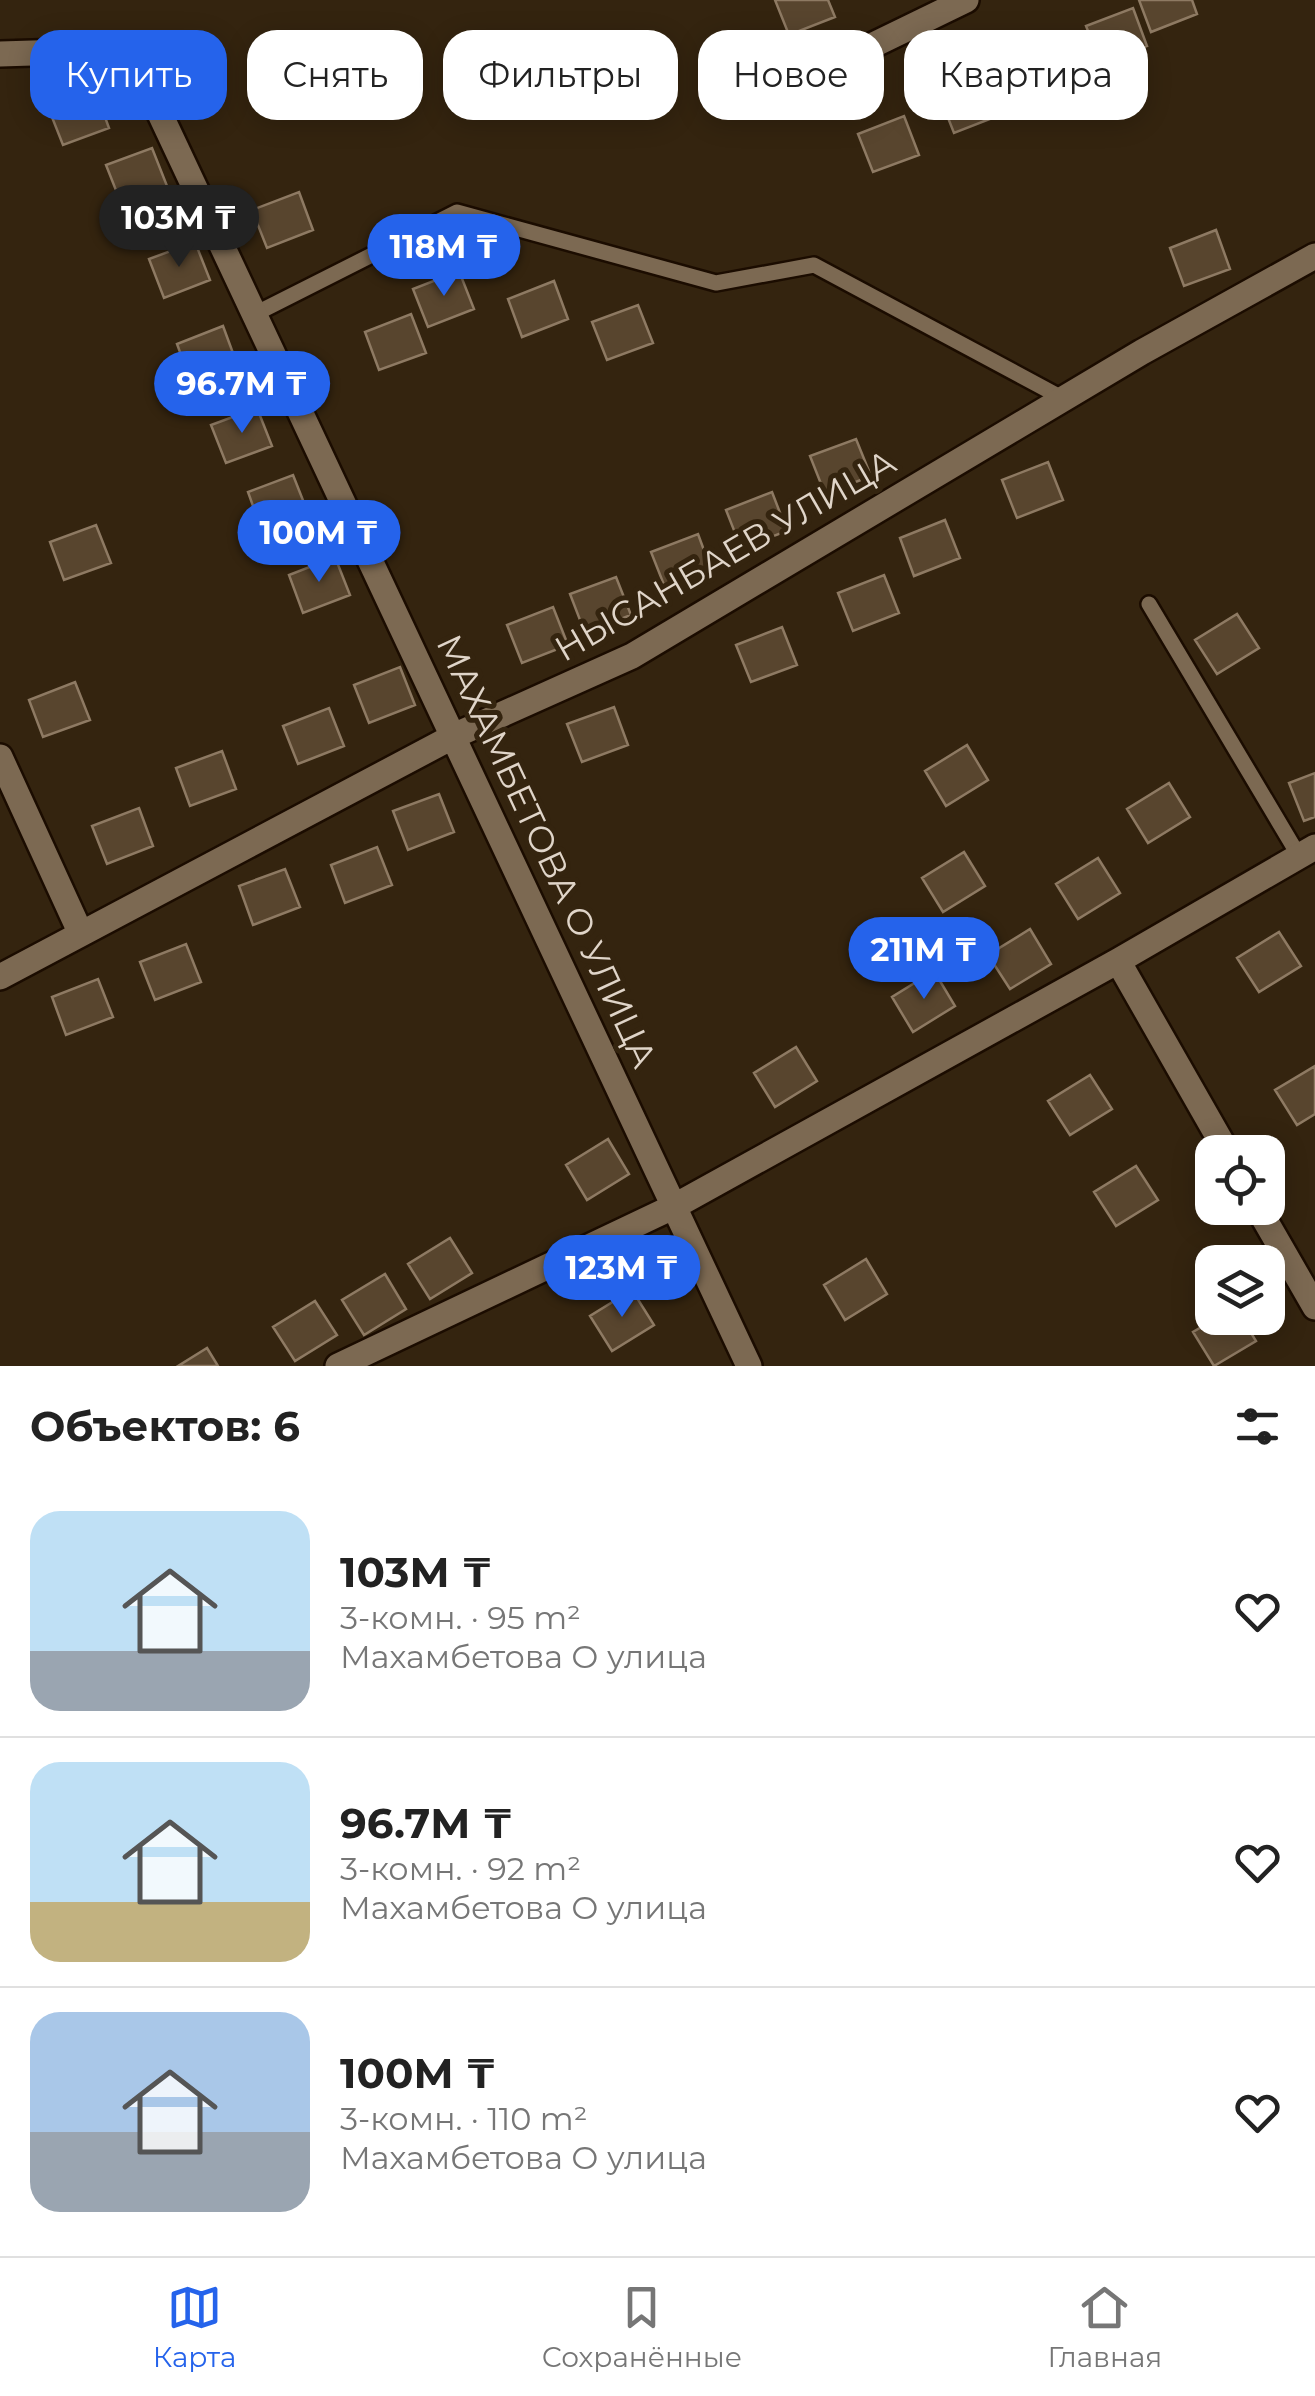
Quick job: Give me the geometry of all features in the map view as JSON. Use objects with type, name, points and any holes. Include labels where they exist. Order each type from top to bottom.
[{"type":"street","points":[[884,40],[966,0]]},
{"type":"street","name":"МАХАМБЕТОВА О УЛИЦА","points":[[0,54],[130,50],[456,736],[749,1366]]},
{"type":"street","name":"НЫСАНБАЕВ УЛИЦА","points":[[0,977],[456,736],[632,656],[1064,398],[1315,256]]},
{"type":"street","points":[[0,757],[80,934]]},
{"type":"street","points":[[338,1366],[675,1206],[1307,852]]},
{"type":"street","points":[[1118,961],[1217,1135]]},
{"type":"street","points":[[1268,1225],[1315,1308]]},
{"type":"lane","points":[[255,314],[457,212],[716,283],[814,265],[1064,398]]},
{"type":"lane","points":[[1149,604],[1307,852]]},
{"type":"building","points":[[775,0],[828,0],[835,17],[802,30],[787,30]]},
{"type":"building","points":[[1139,0],[1192,0],[1197,14],[1151,32]]},
{"type":"building","points":[[1133,8],[1141,30],[1088,30],[1086,26]]},
{"type":"building","points":[[904,116],[919,155],[873,172],[858,134]]},
{"type":"building","points":[[53,120],[106,120],[109,128],[63,145]]},
{"type":"building","points":[[949,120],[987,120],[954,133]]},
{"type":"building","points":[[152,148],[167,186],[121,203],[106,165]]},
{"type":"building","points":[[299,192],[313,230],[267,248],[252,210]]},
{"type":"building","points":[[1216,230],[1230,269],[1184,286],[1170,248]]},
{"type":"building","points":[[195,242],[210,280],[164,298],[149,259]]},
{"type":"building","points":[[459,271],[474,309],[428,327],[413,289]]},
{"type":"building","points":[[554,281],[568,319],[522,337],[508,299]]},
{"type":"building","points":[[638,305],[653,343],[607,360],[592,322]]},
{"type":"building","points":[[411,314],[426,353],[379,370],[365,332]]},
{"type":"building","points":[[223,326],[237,364],[191,382],[177,344]]},
{"type":"building","points":[[257,408],[272,446],[226,463],[211,425]]},
{"type":"building","points":[[856,439],[871,476],[825,494],[810,456]]},
{"type":"building","points":[[1048,462],[1063,500],[1017,518],[1002,480]]},
{"type":"building","points":[[293,475],[308,513],[262,531],[248,492]]},
{"type":"building","points":[[772,492],[787,531],[741,548],[726,510]]},
{"type":"building","points":[[945,520],[960,558],[914,576],[900,538]]},
{"type":"building","points":[[96,525],[111,563],[64,580],[50,542]]},
{"type":"building","points":[[698,534],[712,572],[666,590],[651,552]]},
{"type":"building","points":[[335,557],[350,595],[303,613],[289,575]]},
{"type":"building","points":[[884,575],[899,613],[853,631],[838,593]]},
{"type":"building","points":[[616,577],[631,615],[585,633],[570,594]]},
{"type":"building","points":[[553,607],[568,645],[522,663],[507,625]]},
{"type":"building","points":[[1237,614],[1259,648],[1217,674],[1195,640]]},
{"type":"building","points":[[782,627],[797,665],[751,682],[736,645]]},
{"type":"building","points":[[400,667],[415,705],[369,723],[354,685]]},
{"type":"building","points":[[75,682],[90,720],[43,737],[29,700]]},
{"type":"building","points":[[614,707],[628,745],[582,762],[567,724]]},
{"type":"building","points":[[329,708],[344,746],[298,764],[283,726]]},
{"type":"building","points":[[967,745],[988,780],[946,806],[925,771]]},
{"type":"building","points":[[222,751],[236,789],[190,806],[176,768]]},
{"type":"building","points":[[1315,773],[1315,817],[1304,821],[1289,783]]},
{"type":"building","points":[[1169,783],[1190,817],[1148,843],[1127,809]]},
{"type":"building","points":[[439,794],[454,832],[408,850],[393,811]]},
{"type":"building","points":[[139,808],[153,846],[107,864],[92,826]]},
{"type":"building","points":[[377,847],[392,885],[345,903],[331,865]]},
{"type":"building","points":[[964,852],[985,886],[943,912],[922,878]]},
{"type":"building","points":[[1098,858],[1120,893],[1078,919],[1056,884]]},
{"type":"building","points":[[285,869],[300,907],[253,925],[239,886]]},
{"type":"building","points":[[1030,929],[1051,964],[1010,989],[988,955]]},
{"type":"building","points":[[1279,932],[1301,966],[1259,992],[1237,958]]},
{"type":"building","points":[[186,944],[201,982],[155,1000],[140,962]]},
{"type":"building","points":[[934,971],[955,1006],[913,1032],[892,997]]},
{"type":"building","points":[[98,979],[113,1017],[66,1035],[52,997]]},
{"type":"building","points":[[796,1047],[817,1081],[775,1107],[754,1073]]},
{"type":"building","points":[[1315,1066],[1315,1114],[1297,1125],[1275,1090]]},
{"type":"building","points":[[1090,1075],[1112,1109],[1070,1135],[1048,1101]]},
{"type":"building","points":[[608,1139],[629,1174],[587,1200],[566,1165]]},
{"type":"building","points":[[1136,1166],[1158,1200],[1116,1226],[1094,1192]]},
{"type":"building","points":[[450,1238],[472,1273],[430,1299],[408,1264]]},
{"type":"building","points":[[866,1259],[887,1294],[845,1320],[824,1285]]},
{"type":"building","points":[[385,1274],[406,1309],[364,1335],[342,1300]]},
{"type":"building","points":[[632,1290],[654,1325],[612,1351],[590,1316]]},
{"type":"building","points":[[315,1301],[337,1335],[295,1361],[273,1327]]},
{"type":"building","points":[[1193,1332],[1252,1335],[1256,1341],[1214,1366]]},
{"type":"building","points":[[207,1348],[218,1366],[178,1366]]}]
